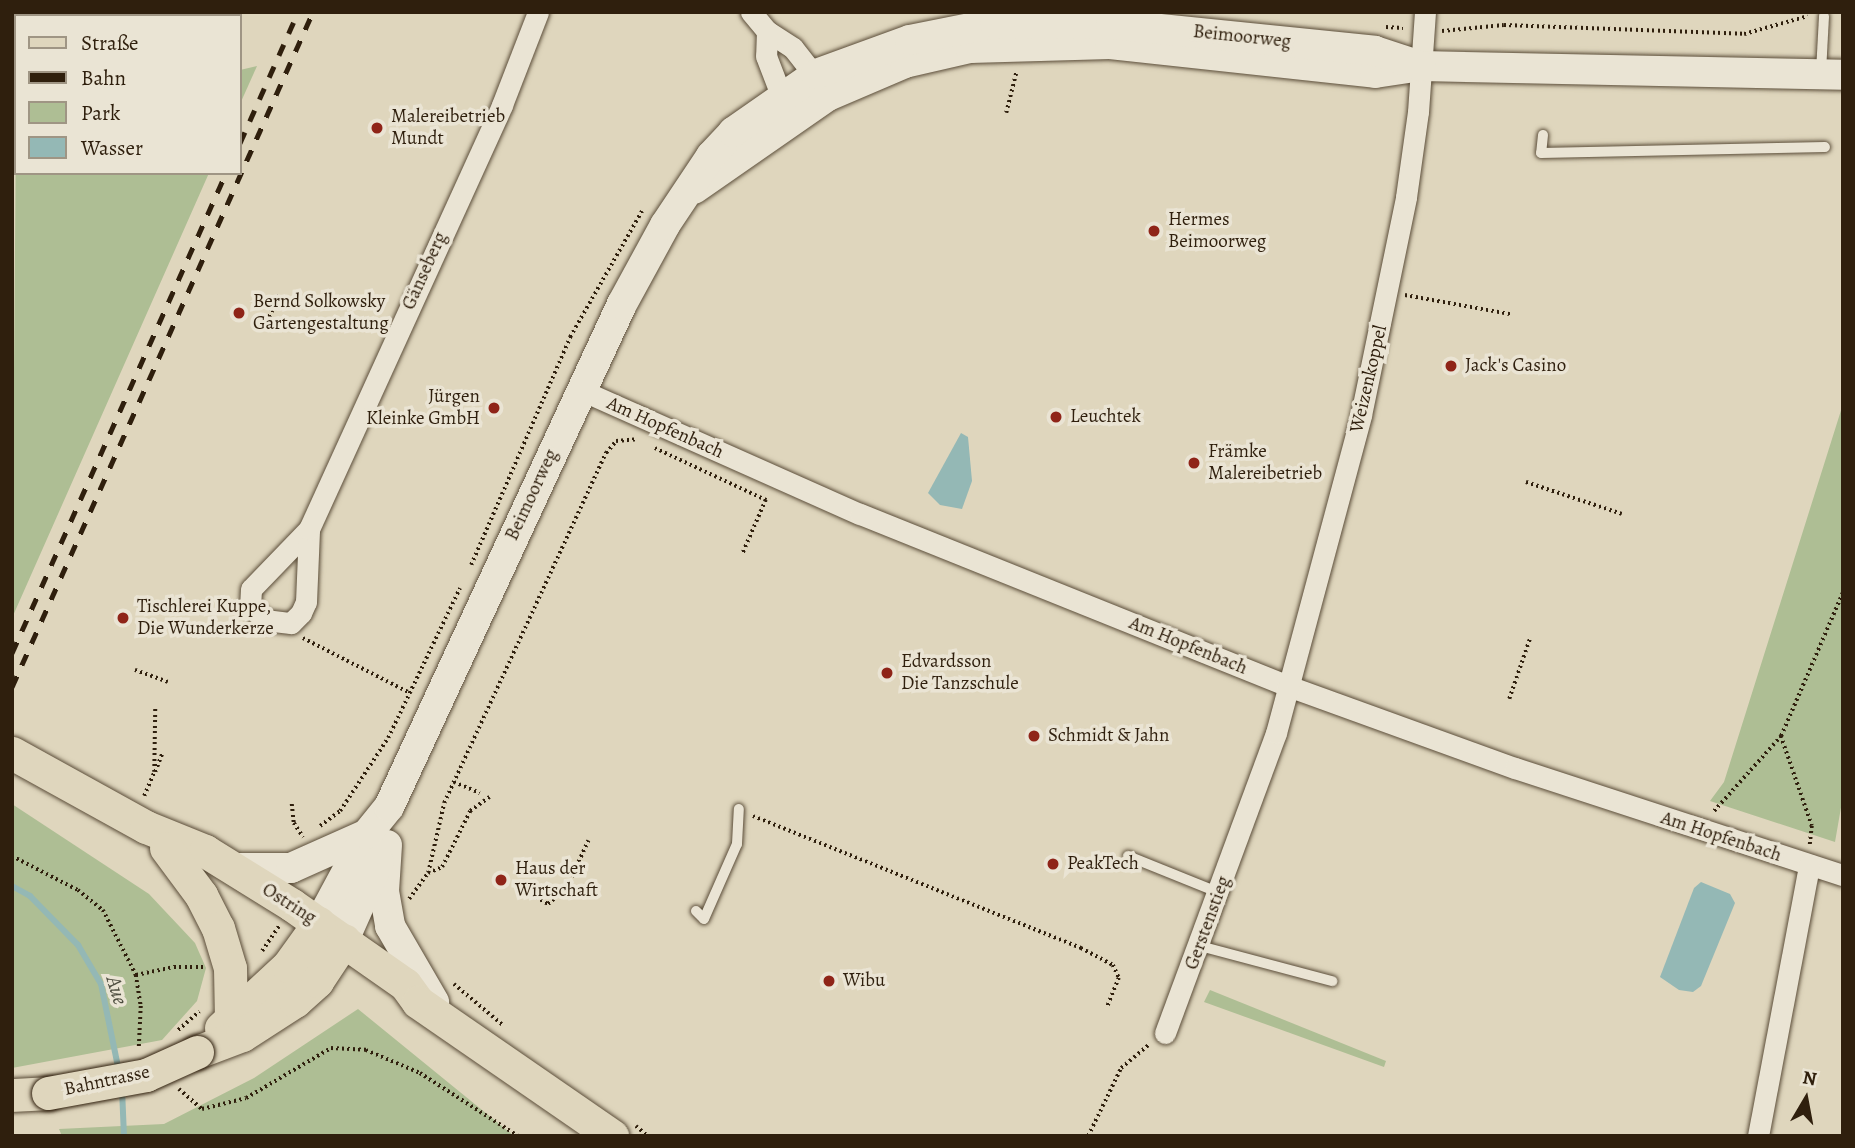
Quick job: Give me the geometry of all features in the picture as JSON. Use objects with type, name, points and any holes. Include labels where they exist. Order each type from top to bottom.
[{"type":"main road","name":"Beimoorweg","points":[[326,941],[377,839],[389,807],[581,390],[666,225],[691,191],[711,156],[733,132],[786,107],[870,52],[967,29],[1044,20],[1111,24],[1375,51],[1421,66],[1832,75]]},
{"type":"main road","name":"Ostring","points":[[12,753],[176,836],[232,868],[397,998],[418,1002],[447,1023],[620,1128]]},
{"type":"main road","name":"Ostring","points":[[152,824],[326,941]]},
{"type":"main road","points":[[152,824],[201,895],[218,928],[230,968],[218,1012]]},
{"type":"main road","points":[[232,868],[291,868],[377,839],[390,926],[447,1023]]},
{"type":"main road","name":"Bahntrasse","points":[[12,1095],[48,1093],[146,1075],[187,1042],[218,1012],[326,941]]},
{"type":"main road","name":"Bahntrasse","points":[[187,1042],[242,1035],[279,1013],[317,981],[326,941]]},
{"type":"street","name":"Gänseberg","points":[[309,529],[306,601],[291,623],[277,624],[256,615],[250,606],[251,589],[309,529],[502,105],[538,12]]},
{"type":"street","points":[[751,12],[766,31],[793,48],[822,85]]},
{"type":"street","name":"Weizenkoppel","points":[[1288,686],[1344,482],[1389,292],[1418,112],[1425,12]]},
{"type":"street","points":[[766,31],[765,56],[786,107]]},
{"type":"street","name":"Am Hopfenbach","points":[[581,390],[860,514],[1288,686],[1697,829],[1843,875]]},
{"type":"street","name":"Gerstenstieg","points":[[1165,1033],[1220,893],[1288,686]]},
{"type":"street","points":[[1758,1136],[1809,865]]},
{"type":"lane","points":[[1824,16],[1832,75]]},
{"type":"lane","points":[[1543,135],[1541,153],[1825,147]]},
{"type":"lane","points":[[696,911],[704,919],[737,844],[738,809]]},
{"type":"lane","points":[[1128,856],[1220,893]]},
{"type":"lane","points":[[1200,946],[1332,981]]},
{"type":"path","points":[[1465,32],[1504,25],[1744,34],[1796,16],[1824,16]]},
{"type":"path","points":[[1389,292],[1510,314]]},
{"type":"path","points":[[269,317],[279,295]]},
{"type":"path","points":[[638,440],[649,421]]},
{"type":"path","points":[[405,903],[422,887],[428,873],[436,829],[454,782],[606,453],[617,441],[638,440],[766,500],[743,552]]},
{"type":"path","points":[[1526,482],[1622,514]]},
{"type":"path","points":[[1697,829],[1781,736],[1843,592]]},
{"type":"path","points":[[291,623],[307,642],[411,694]]},
{"type":"path","points":[[1509,699],[1530,638]]},
{"type":"path","points":[[135,670],[168,681]]},
{"type":"path","points":[[152,824],[155,708]]},
{"type":"path","points":[[1781,736],[1812,826],[1809,865]]},
{"type":"path","points":[[154,772],[162,754]]},
{"type":"path","points":[[454,782],[480,793]]},
{"type":"path","points":[[428,873],[442,867],[470,811],[489,797]]},
{"type":"path","points":[[292,804],[294,823],[303,837]]},
{"type":"path","points":[[738,809],[1081,948],[1113,965],[1119,978],[1107,1007]]},
{"type":"path","points":[[536,897],[548,904],[567,887],[588,841]]},
{"type":"path","points":[[12,856],[78,890],[103,910],[136,975],[141,1006],[138,1047]]},
{"type":"path","points":[[136,975],[174,967],[212,968]]},
{"type":"path","points":[[451,981],[509,1030]]},
{"type":"path","points":[[187,1042],[218,1012]]},
{"type":"path","points":[[1088,1136],[1121,1068],[1165,1033]]},
{"type":"path","points":[[183,1093],[202,1109],[246,1098],[331,1048],[366,1050],[420,1073],[518,1136]]},
{"type":"path","points":[[620,1128],[648,1136]]},
{"type":"green space","points":[[257,66],[242,100],[242,70]]},
{"type":"green space","points":[[16,175],[208,175],[12,618]]},
{"type":"green space","points":[[1843,404],[1843,796],[1835,842],[1710,801],[1724,782]]},
{"type":"green space","points":[[12,804],[149,894],[195,943],[206,968],[197,1001],[162,1040],[12,1068]]},
{"type":"green space","points":[[1210,990],[1386,1061],[1384,1067],[1204,1002]]},
{"type":"green space","points":[[358,1009],[514,1136],[62,1136],[59,1129],[164,1124],[254,1078]]},
{"type":"water","points":[[961,433],[968,437],[972,481],[962,509],[940,505],[928,493]]},
{"type":"water","points":[[1701,882],[1730,894],[1735,903],[1701,986],[1693,992],[1679,990],[1660,977],[1694,888]]},
{"type":"waterway","name":"Aue","points":[[12,886],[30,896],[78,945],[101,984],[119,1072]]},
{"type":"waterway","name":"Aue","points":[[122,1089],[124,1136]]},
{"type":"railway","points":[[242,138],[298,12]]},
{"type":"railway","points":[[242,171],[313,12]]},
{"type":"railway","points":[[12,653],[225,175]]},
{"type":"railway","points":[[12,687],[240,175]]},
{"type":"place","name":"Malereibetrieb Mundt","points":[[377,128]]},
{"type":"place","name":"Hermes Beimoorweg","points":[[1154,231]]},
{"type":"place","name":"Bernd Solkowsky Gartengestaltung","points":[[239,313]]},
{"type":"place","name":"Jack's Casino","points":[[1451,366]]},
{"type":"place","name":"Jürgen Kleinke GmbH","points":[[494,408]]},
{"type":"place","name":"Leuchtek","points":[[1056,417]]},
{"type":"place","name":"Främke Malereibetrieb","points":[[1194,463]]},
{"type":"place","name":"Tischlerei Kuppe, Die Wunderkerze","points":[[123,618]]},
{"type":"place","name":"Edvardsson Die Tanzschule","points":[[887,673]]},
{"type":"place","name":"Schmidt & Jahn","points":[[1034,736]]},
{"type":"place","name":"PeakTech","points":[[1053,864]]},
{"type":"place","name":"Haus der Wirtschaft","points":[[501,880]]},
{"type":"place","name":"Wibu","points":[[829,981]]}]
